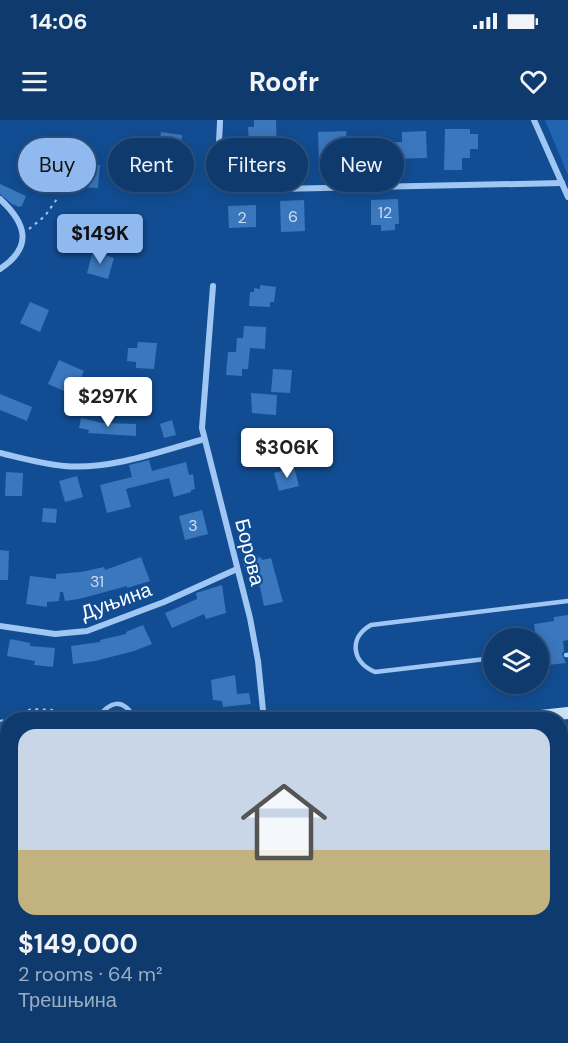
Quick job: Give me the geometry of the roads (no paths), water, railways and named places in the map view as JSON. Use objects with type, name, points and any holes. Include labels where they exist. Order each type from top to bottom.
[{"type":"street","points":[[534,120],[568,197]]},
{"type":"street","points":[[220,123],[220,173],[224,184],[230,190],[562,183]]},
{"type":"street","points":[[0,199],[21,225],[22,234],[20,251],[14,260],[0,270]]},
{"type":"street","name":"Борова","points":[[213,286],[202,428],[250,618],[258,661],[263,712]]},
{"type":"street","points":[[0,453],[53,465],[84,466],[157,453],[204,439]]},
{"type":"street","name":"Дуњина","points":[[0,626],[56,634],[87,631],[164,602],[237,569]]},
{"type":"lane","points":[[483,659],[375,672],[367,669],[357,657],[356,642],[364,629],[372,625],[568,601]]},
{"type":"lane","points":[[102,712],[110,705],[118,704],[132,712]]}]
